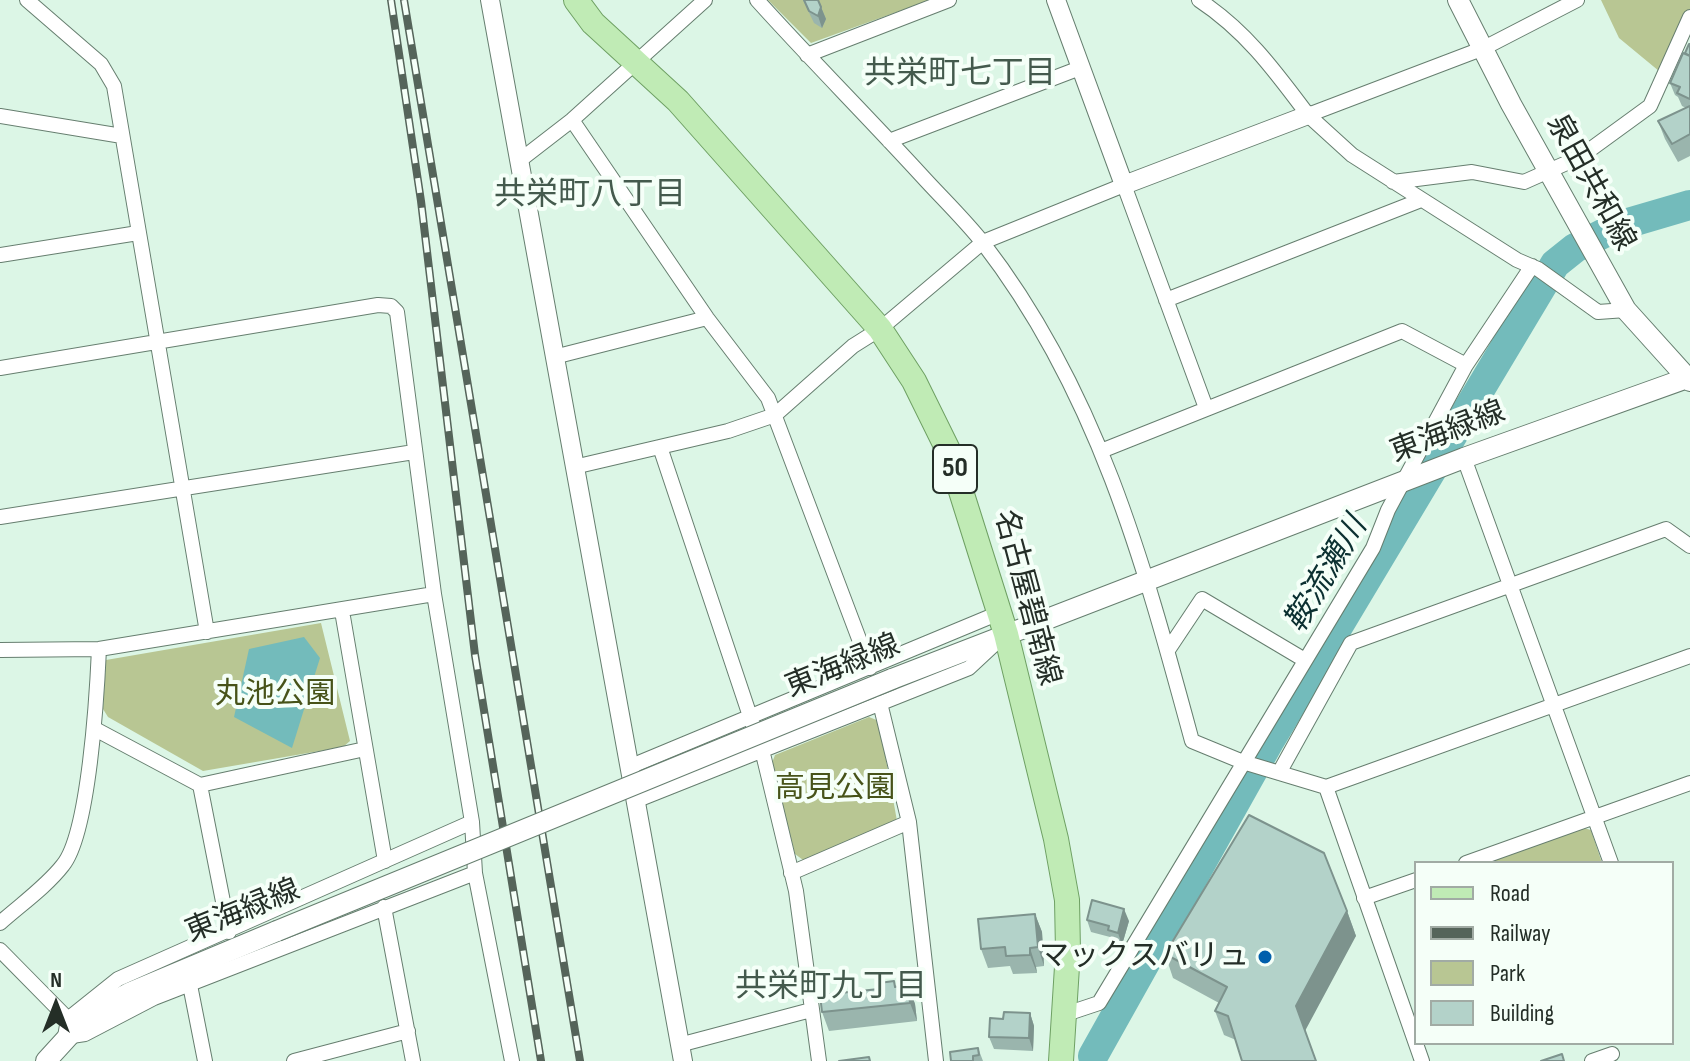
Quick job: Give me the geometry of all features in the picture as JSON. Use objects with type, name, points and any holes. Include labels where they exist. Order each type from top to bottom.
[{"type":"main road","name":"名古屋碧南線","points":[[576,0],[593,23],[637,61],[880,329],[914,381],[948,450],[1002,624],[1056,839],[1067,900],[1066,1014],[1061,1061]]},
{"type":"main road","name":"泉田共和線","points":[[1458,0],[1626,310],[1689,379]]},
{"type":"main road","name":"東海緑線","points":[[46,1061],[66,1028],[129,993],[892,679],[1002,624],[1148,579],[1459,460],[1689,379]]},
{"type":"street","points":[[27,0],[101,64],[114,86],[155,342],[207,632]]},
{"type":"street","points":[[490,0],[681,1053],[811,1010]]},
{"type":"street","points":[[519,161],[572,120],[705,0]]},
{"type":"street","points":[[757,0],[983,242],[1057,356],[1079,394],[1148,579],[1192,741],[1245,762],[1326,787],[1690,656]]},
{"type":"street","points":[[807,55],[947,0]]},
{"type":"street","points":[[1056,0],[1206,408]]},
{"type":"street","points":[[1199,0],[1226,18],[1256,46],[1308,115],[1352,155],[1535,268],[1598,312],[1626,310]]},
{"type":"street","points":[[574,467],[728,431],[775,415],[853,346],[880,329],[983,242],[1484,48],[1575,1]]},
{"type":"street","points":[[1393,182],[1472,172],[1524,182],[1580,157],[1650,106],[1690,17]]},
{"type":"street","points":[[889,141],[1080,68]]},
{"type":"street","points":[[0,116],[122,136]]},
{"type":"street","points":[[572,120],[707,318],[768,398],[870,668]]},
{"type":"street","points":[[1166,300],[1421,200]]},
{"type":"street","points":[[0,255],[138,233]]},
{"type":"street","points":[[1066,1014],[1099,1003],[1245,762],[1303,659],[1373,548],[1388,510],[1411,480],[1466,365],[1535,268]]},
{"type":"street","points":[[0,368],[378,305],[391,306],[400,323],[434,594],[472,822],[475,873],[512,1061]]},
{"type":"street","points":[[554,357],[707,318]]},
{"type":"street","points":[[1101,451],[1402,331],[1466,365]]},
{"type":"street","points":[[660,447],[762,751],[791,873],[819,1061]]},
{"type":"street","points":[[0,517],[414,452]]},
{"type":"street","points":[[1459,460],[1610,861]]},
{"type":"street","points":[[1276,772],[1351,643],[1666,529],[1690,546]]},
{"type":"street","points":[[0,650],[99,649],[434,594]]},
{"type":"street","points":[[1168,650],[1202,599],[1303,659]]},
{"type":"street","points":[[342,611],[385,861]]},
{"type":"street","points":[[629,767],[870,668],[1002,624]]},
{"type":"street","points":[[635,801],[969,668],[1002,624]]},
{"type":"street","points":[[0,923],[64,864],[74,840],[95,729],[99,649]]},
{"type":"street","points":[[880,703],[909,822],[936,1061]]},
{"type":"street","points":[[95,729],[200,785],[365,749]]},
{"type":"street","points":[[1472,861],[1690,783]]},
{"type":"street","points":[[200,785],[229,932]]},
{"type":"street","points":[[1326,787],[1364,898],[1410,1009]]},
{"type":"street","points":[[66,1028],[118,979],[472,822]]},
{"type":"street","points":[[791,873],[909,822]]},
{"type":"street","points":[[0,950],[66,1028],[85,1034],[154,998],[475,873]]},
{"type":"street","points":[[1364,898],[1414,881]]},
{"type":"street","points":[[384,907],[413,1061]]},
{"type":"street","points":[[190,985],[205,1061]]},
{"type":"street","points":[[294,1061],[408,1031]]},
{"type":"street","points":[[1592,1061],[1612,1054]]},
{"type":"green space","points":[[768,0],[930,0],[811,43]]},
{"type":"green space","points":[[1601,0],[1690,0],[1690,17],[1665,76],[1619,38]]},
{"type":"green space","name":"丸池公園","points":[[321,623],[350,741],[343,747],[203,771],[108,717],[103,709],[106,660]]},
{"type":"green space","name":"高見公園","points":[[869,717],[879,721],[897,821],[803,860],[795,854],[772,763],[775,755]]},
{"type":"green space","points":[[1584,828],[1591,830],[1601,861],[1488,861]]},
{"type":"water","points":[[304,637],[320,658],[292,748],[234,717],[249,649]]},
{"type":"building","points":[[804,0],[818,0],[821,7],[818,16],[809,11]]},
{"type":"building","points":[[1683,53],[1690,56],[1690,99],[1677,93],[1680,87],[1670,83]]},
{"type":"building","points":[[1690,106],[1690,134],[1672,144],[1658,121]]},
{"type":"building","name":"マックスバリュ","points":[[1249,815],[1324,853],[1347,911],[1296,1006],[1316,1061],[1242,1061],[1228,1016],[1215,1011],[1227,987],[1165,954]]},
{"type":"building","points":[[1092,900],[1124,909],[1118,933],[1108,930],[1109,926],[1087,920]]},
{"type":"building","points":[[1035,914],[1038,947],[1030,948],[1030,955],[1006,956],[1005,947],[981,949],[978,919]]},
{"type":"building","points":[[894,981],[895,987],[908,985],[910,1003],[822,1012],[820,995],[879,989],[879,983]]},
{"type":"building","points":[[1004,1012],[1030,1013],[1029,1038],[989,1037],[990,1018],[1003,1019]]},
{"type":"building","points":[[978,1048],[979,1055],[973,1056],[973,1061],[951,1061],[950,1052]]},
{"type":"building","points":[[1562,1054],[1564,1061],[1541,1061]]},
{"type":"building","points":[[869,1057],[870,1061],[839,1061]]},
{"type":"waterway","name":"鞍流瀬川","points":[[1093,1056],[1270,740],[1555,264],[1575,248],[1618,226],[1690,205]]},
{"type":"railway","points":[[391,0],[421,201],[475,655],[541,1061]]},
{"type":"railway","points":[[404,0],[580,1061]]},
{"type":"place","name":"マックスバリュ","points":[[1265,957]]},
{"type":"district","name":"共栄町七丁目","points":[[960,75]]},
{"type":"district","name":"共栄町八丁目","points":[[590,196]]},
{"type":"district","name":"共栄町九丁目","points":[[831,988]]}]
